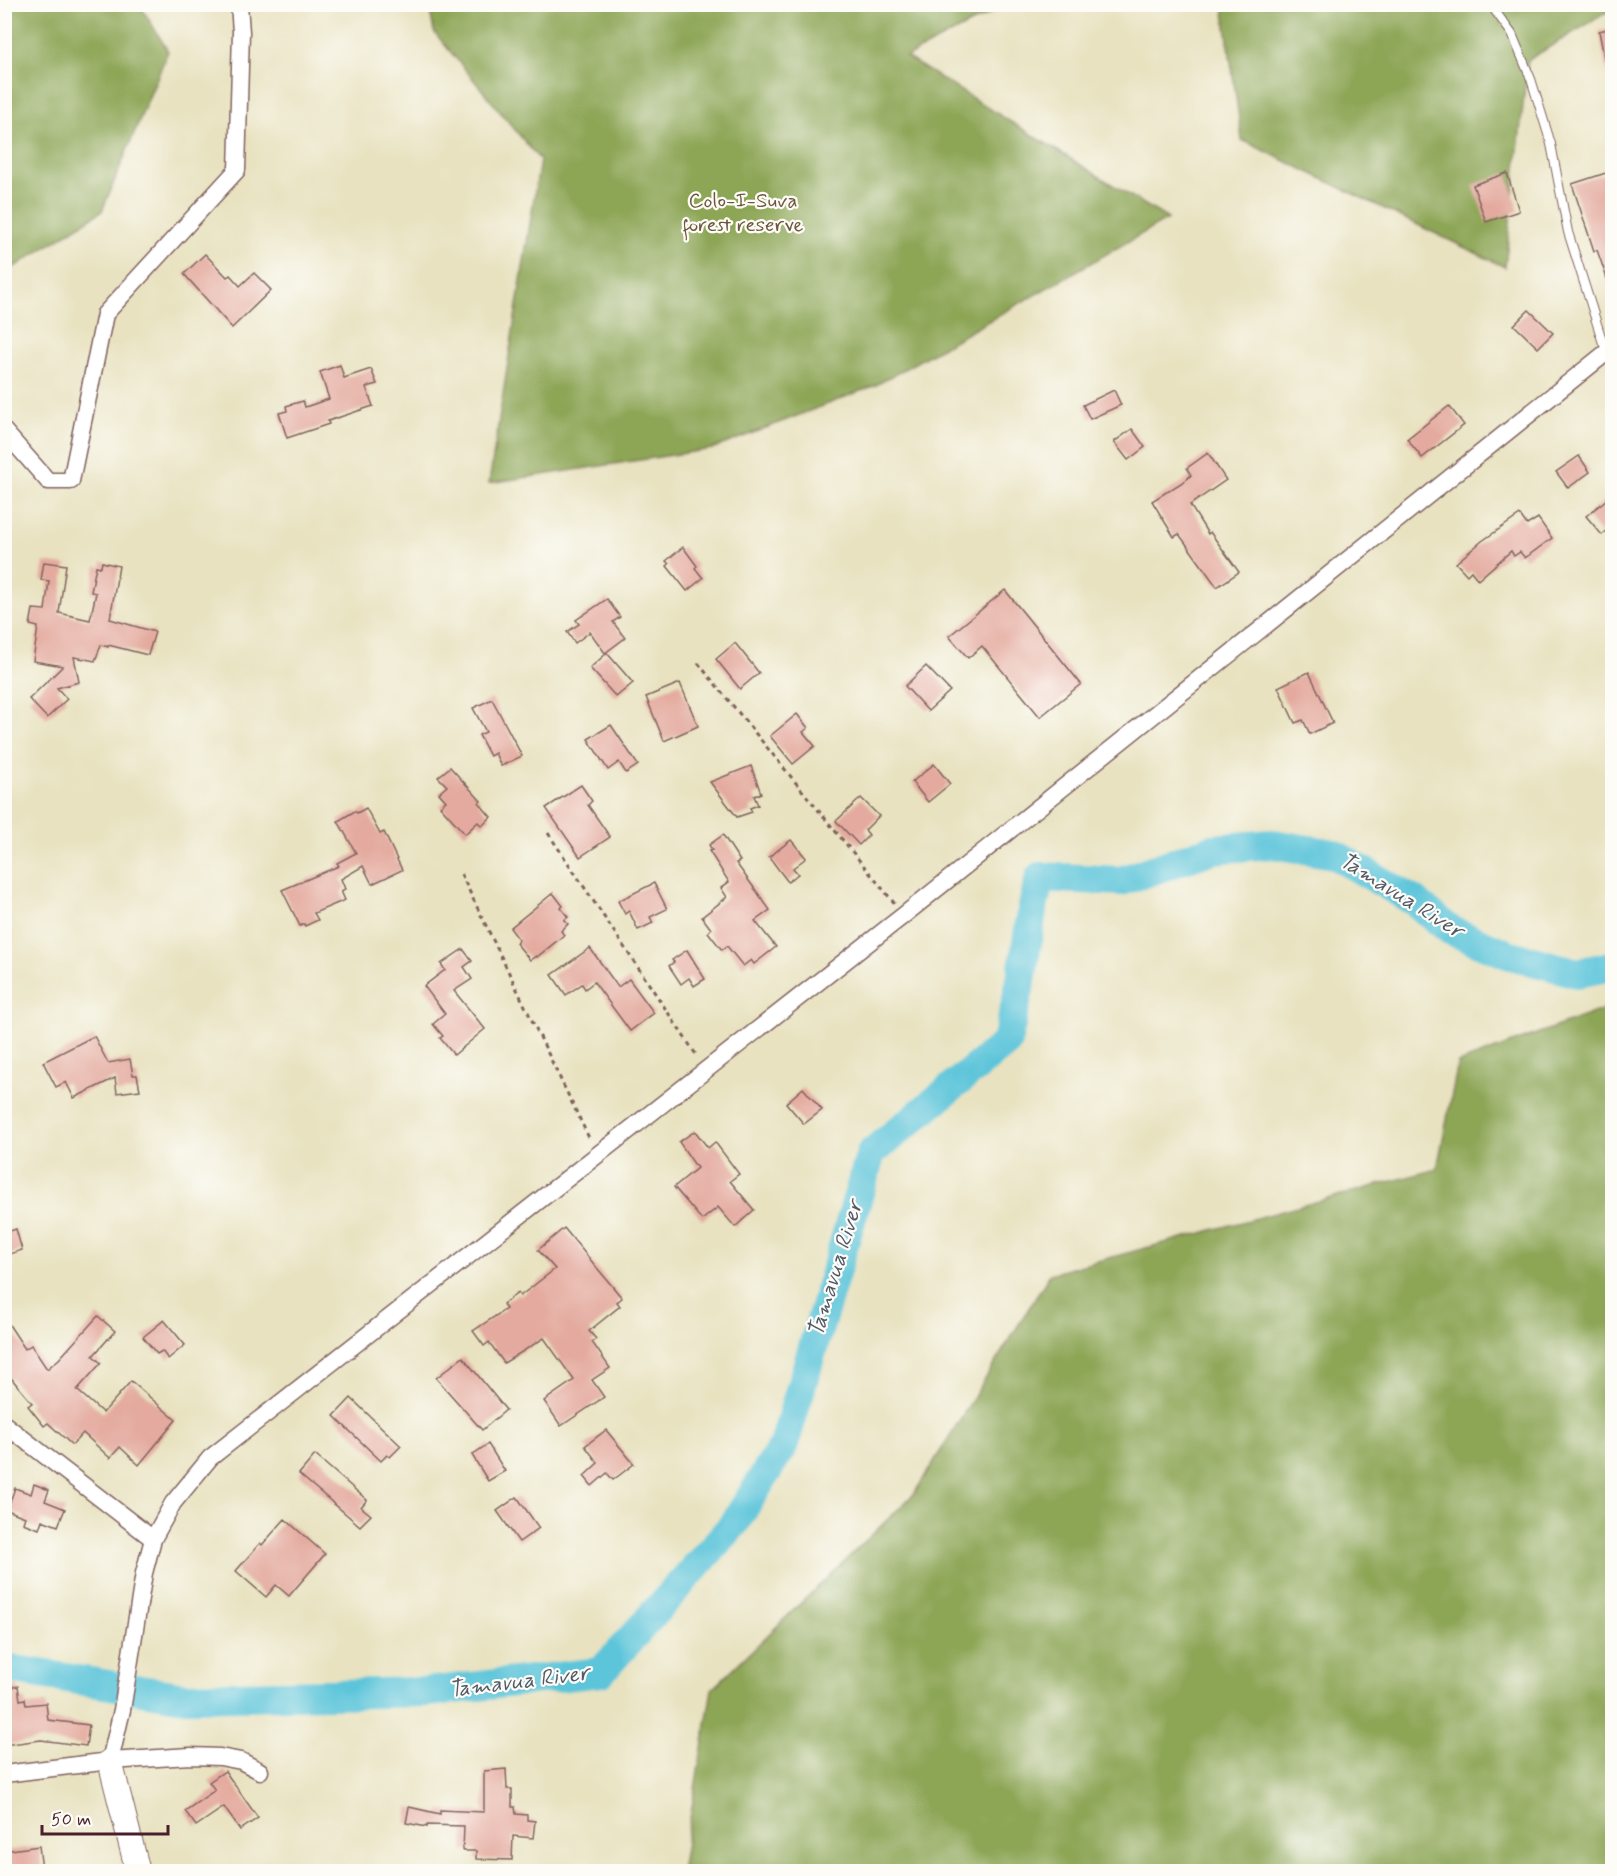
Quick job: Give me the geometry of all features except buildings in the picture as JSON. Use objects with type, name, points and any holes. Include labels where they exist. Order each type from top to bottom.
[{"type":"street","points":[[4,431],[48,481],[71,481],[105,314],[237,170],[241,32],[239,4]]},
{"type":"street","points":[[138,1872],[110,1761],[122,1710],[144,1573],[153,1539],[173,1503],[210,1458],[904,915],[1611,350]]},
{"type":"street","points":[[4,1424],[153,1539]]},
{"type":"street","points":[[4,1774],[110,1761],[220,1757],[241,1761],[260,1771]]},
{"type":"lane","points":[[1490,4],[1512,34],[1526,62],[1551,144],[1568,232],[1603,343],[1611,350]]},
{"type":"path","points":[[698,663],[904,915]]},
{"type":"path","points":[[548,833],[706,1068]]},
{"type":"path","points":[[461,874],[597,1155]]},
{"type":"green space","points":[[5,4],[140,5],[168,51],[102,211],[5,273]]},
{"type":"green space","points":[[1612,4],[1612,9],[1528,60],[1505,267],[1242,140],[1223,5]]},
{"type":"green space","name":"Colo-I-Suva forest reserve","points":[[429,5],[1006,5],[906,57],[1168,219],[876,385],[712,449],[489,483],[540,160],[434,32]]},
{"type":"green space","points":[[1612,1006],[1612,1871],[681,1871],[712,1689],[914,1494],[1050,1274],[1437,1169],[1458,1063]]},
{"type":"waterway","name":"Tamavua River","points":[[4,1667],[185,1697],[427,1692],[601,1672],[734,1524],[784,1444],[871,1153],[1007,1042],[1040,877],[1121,881],[1213,849],[1272,844],[1334,854],[1414,901],[1450,930],[1507,954],[1577,973],[1612,966]]}]
